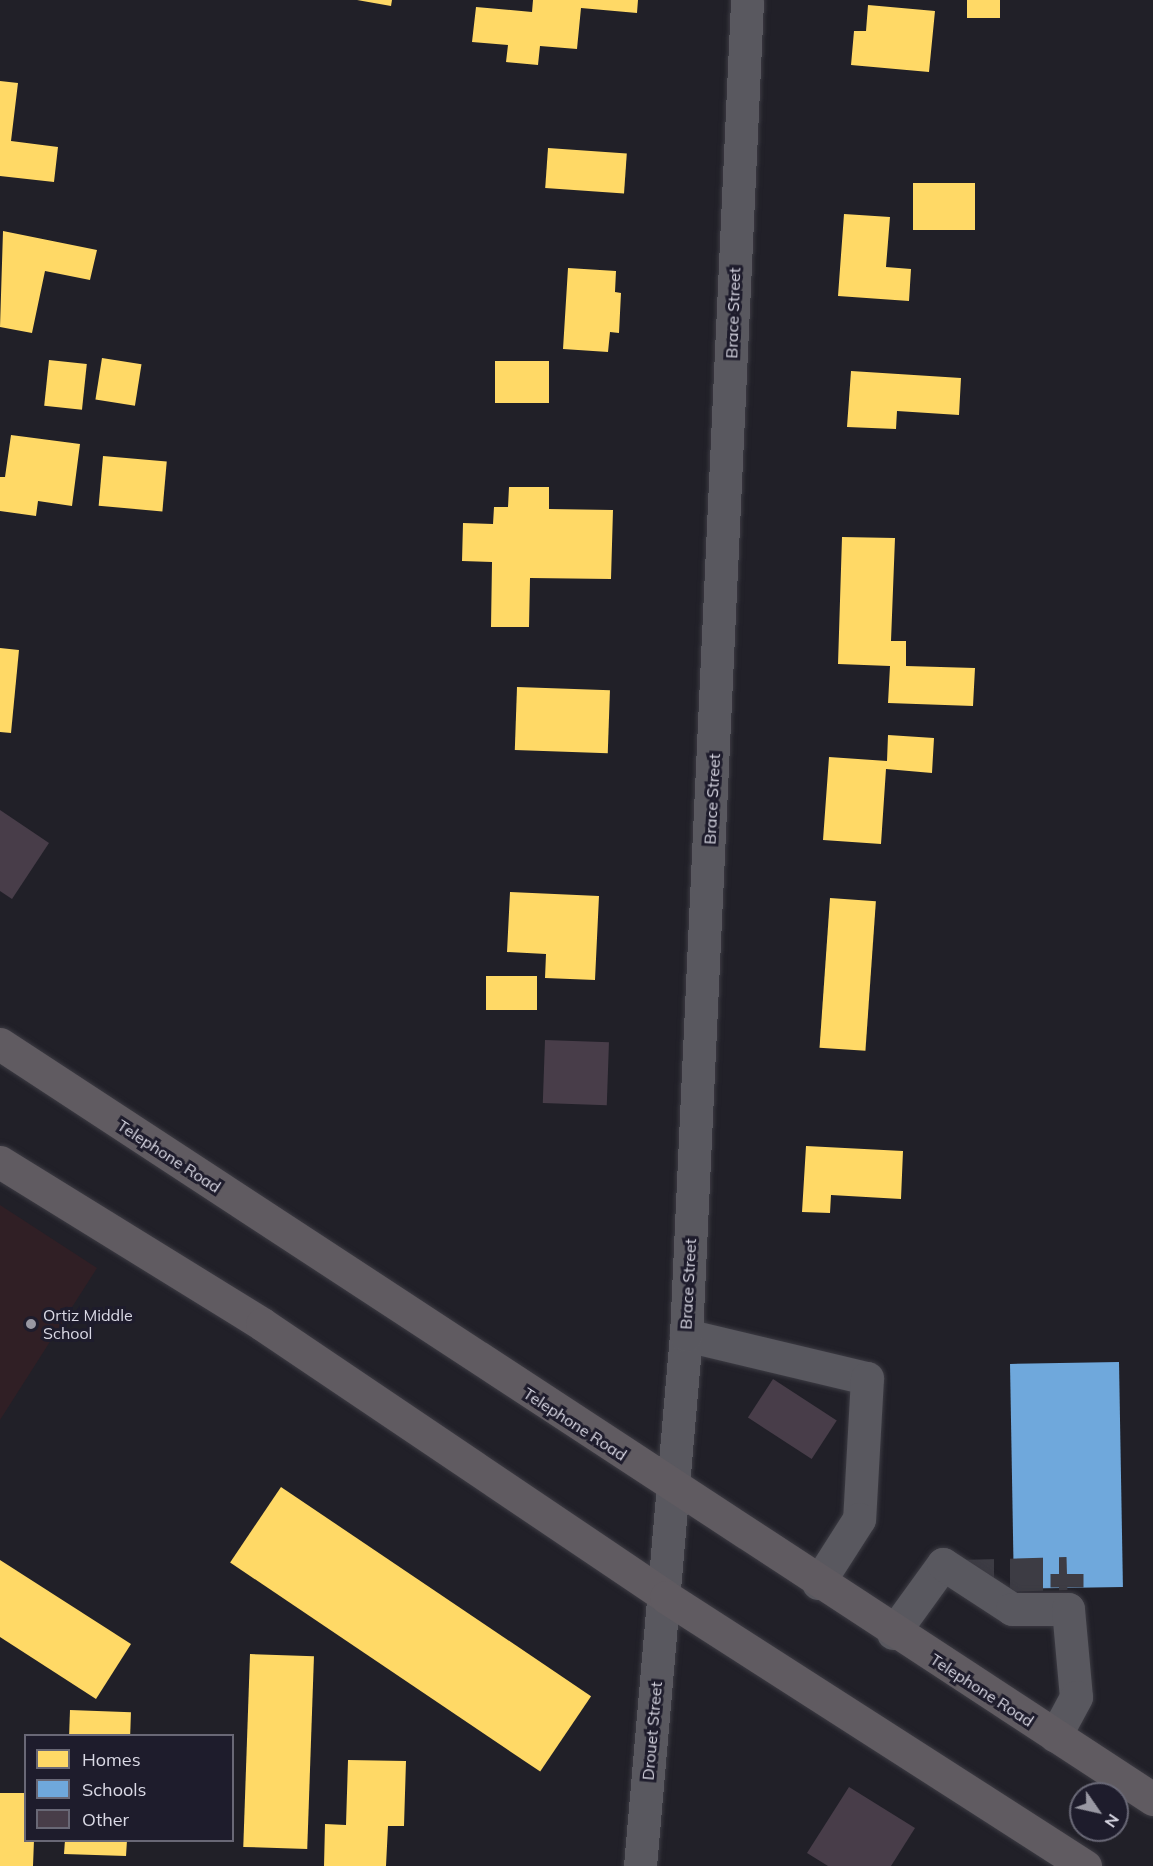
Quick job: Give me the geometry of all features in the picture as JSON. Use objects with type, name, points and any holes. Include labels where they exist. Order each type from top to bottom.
[{"type":"main road","name":"Telephone Road","points":[[0,1044],[893,1633],[1153,1799]]},
{"type":"main road","points":[[0,1162],[289,1342],[666,1597],[1085,1866]]},
{"type":"street","name":"Brace Street","points":[[666,1597],[686,1335],[747,0]]},
{"type":"street","points":[[686,1335],[867,1378],[859,1519],[818,1583]]},
{"type":"street","points":[[893,1633],[944,1564],[1012,1609],[1068,1598],[1076,1697],[1055,1736]]},
{"type":"street","name":"Drouet Street","points":[[640,1866],[666,1597]]},
{"type":"shaded area","name":"Ortiz Middle School","points":[[0,1205],[97,1268],[0,1420]]},
{"type":"building: Homes","points":[[357,0],[392,0],[391,6]]},
{"type":"building: Homes","points":[[533,0],[638,0],[637,13],[581,8],[577,49],[540,46],[538,65],[506,62],[508,45],[472,42],[476,7],[532,12]]},
{"type":"building: Homes","points":[[967,0],[1000,0],[1000,18],[967,18]]},
{"type":"building: Homes","points":[[868,5],[935,11],[929,72],[851,65],[854,31],[866,31]]},
{"type":"building: Homes","points":[[0,81],[18,83],[11,141],[58,147],[54,182],[0,176]]},
{"type":"building: Homes","points":[[548,148],[627,154],[624,193],[545,188]]},
{"type":"building: Homes","points":[[913,183],[975,183],[975,230],[913,230]]},
{"type":"building: Homes","points":[[844,214],[890,217],[886,267],[911,269],[909,301],[838,296]]},
{"type":"building: Homes","points":[[3,231],[97,250],[90,280],[45,271],[32,333],[0,327]]},
{"type":"building: Homes","points":[[568,268],[616,271],[615,292],[621,293],[619,333],[610,332],[608,352],[563,349]]},
{"type":"building: Homes","points":[[102,358],[142,364],[135,406],[95,399]]},
{"type":"building: Homes","points":[[49,360],[87,364],[82,410],[44,406]]},
{"type":"building: Homes","points":[[495,361],[549,361],[549,403],[495,403]]},
{"type":"building: Homes","points":[[851,371],[961,378],[959,415],[897,411],[896,429],[847,427]]},
{"type":"building: Homes","points":[[11,435],[80,444],[72,506],[38,501],[36,516],[0,511],[0,477],[5,477]]},
{"type":"building: Homes","points":[[103,456],[167,462],[162,511],[99,506]]},
{"type":"building: Homes","points":[[509,487],[549,487],[549,509],[613,510],[611,579],[530,578],[529,627],[491,627],[492,562],[462,561],[463,523],[493,524],[494,507],[508,507]]},
{"type":"building: Homes","points":[[842,537],[895,538],[891,641],[906,641],[906,666],[975,668],[973,706],[888,703],[890,666],[838,664]]},
{"type":"building: Homes","points":[[0,648],[19,650],[11,733],[0,732]]},
{"type":"building: Homes","points":[[517,687],[610,690],[608,753],[515,750]]},
{"type":"building: Homes","points":[[888,735],[934,738],[932,773],[886,769],[881,844],[823,840],[829,757],[887,761]]},
{"type":"building: Homes","points":[[510,892],[599,896],[595,980],[545,978],[546,954],[507,952]]},
{"type":"building: Homes","points":[[830,898],[876,901],[865,1051],[820,1048]]},
{"type":"building: Homes","points":[[486,976],[537,976],[537,1010],[486,1010]]},
{"type":"building: Homes","points":[[806,1146],[903,1151],[901,1199],[831,1195],[830,1213],[802,1212]]},
{"type":"building: Homes","points":[[281,1487],[591,1696],[540,1772],[230,1562]]},
{"type":"building: Homes","points":[[0,1560],[131,1644],[96,1699],[0,1637]]},
{"type":"building: Homes","points":[[250,1654],[314,1656],[307,1849],[243,1847]]},
{"type":"building: Homes","points":[[70,1710],[131,1712],[130,1734],[69,1734]]},
{"type":"building: Homes","points":[[348,1760],[406,1761],[404,1826],[388,1826],[386,1866],[324,1866],[325,1824],[346,1825]]},
{"type":"building: Homes","points":[[0,1793],[24,1793],[24,1842],[34,1842],[33,1866],[0,1866]]},
{"type":"building: Homes","points":[[65,1842],[127,1842],[126,1856],[64,1854]]},
{"type":"building: Schools","points":[[1119,1362],[1123,1587],[1014,1589],[1010,1364]]},
{"type":"building: Other","points":[[0,810],[49,843],[12,899],[0,891]]},
{"type":"building: Other","points":[[545,1040],[609,1042],[607,1105],[543,1103]]},
{"type":"building: Other","points":[[773,1379],[837,1420],[812,1459],[748,1418]]},
{"type":"building: Other","points":[[849,1787],[915,1828],[891,1866],[828,1866],[807,1853]]},
{"type":"tunnel","points":[[961,1576],[1067,1573],[1067,1587]]},
{"type":"place","name":"Ortiz Middle School","points":[[31,1324]]}]
